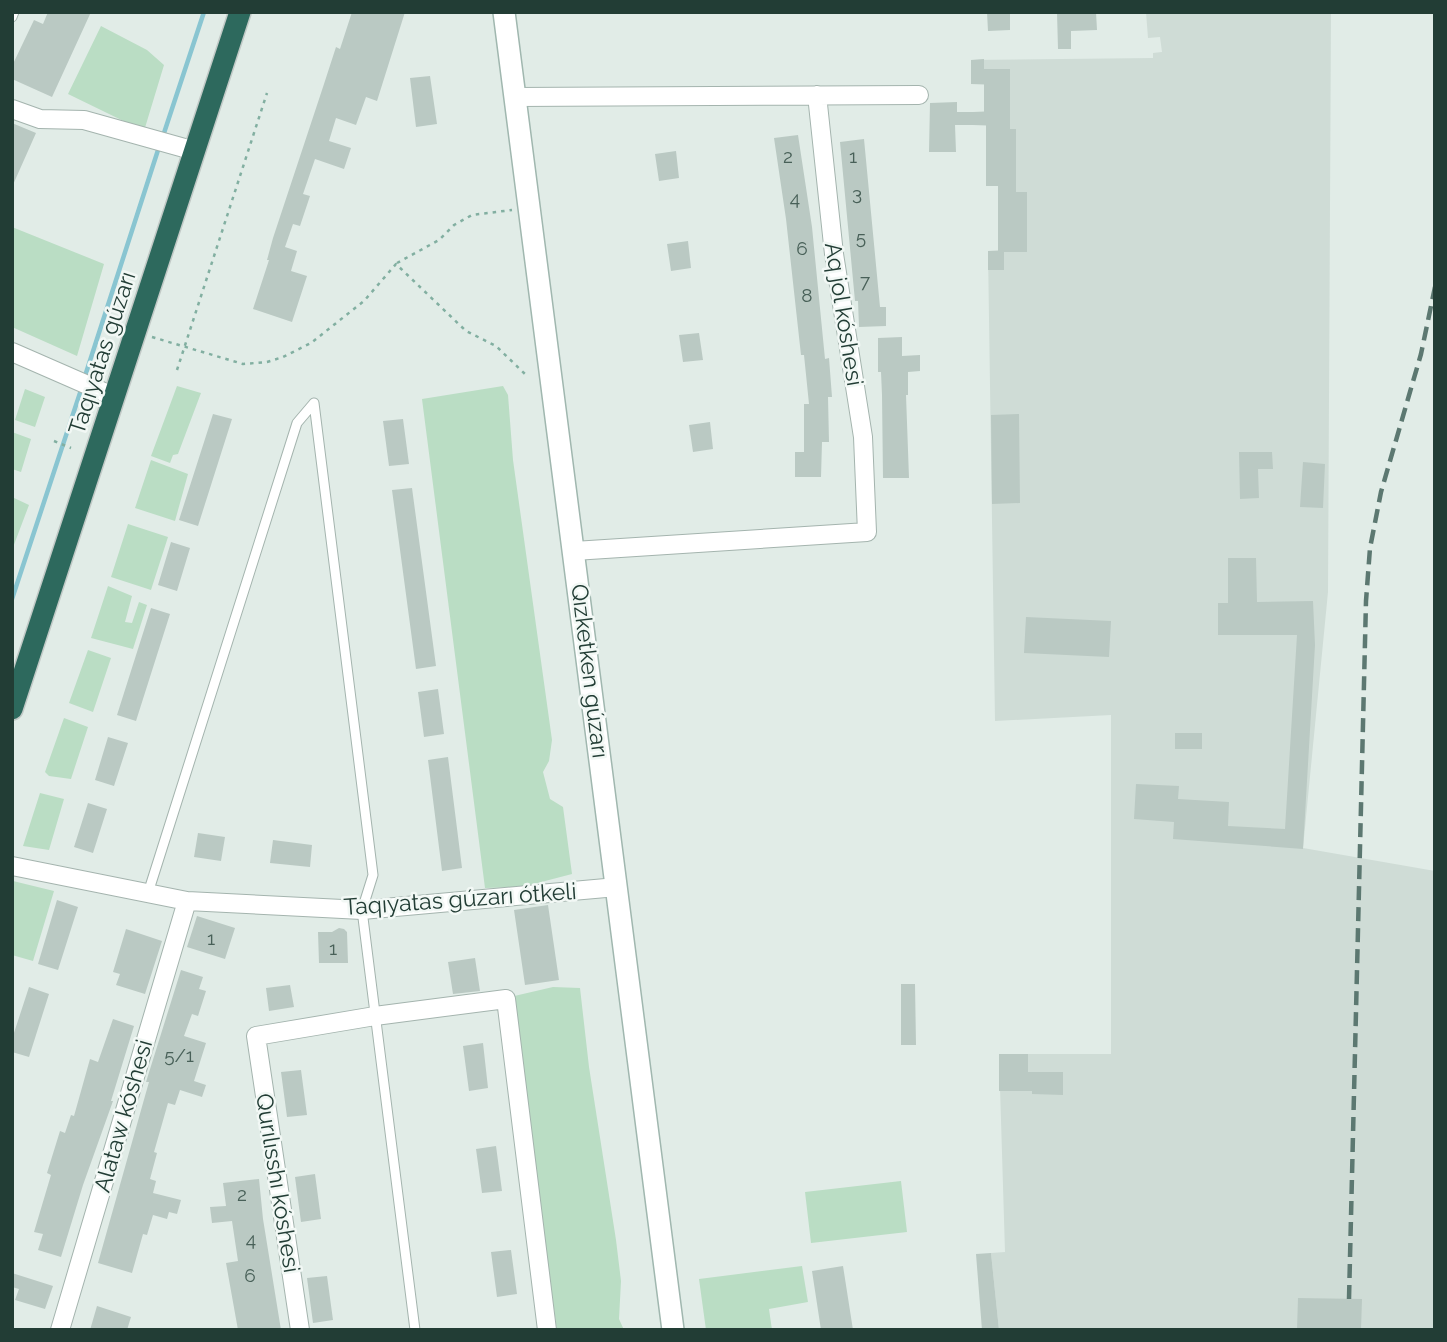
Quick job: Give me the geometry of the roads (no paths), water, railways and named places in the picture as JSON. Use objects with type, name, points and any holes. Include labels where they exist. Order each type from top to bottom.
[{"type":"highway","name":"Taqıyatas gúzarı","points":[[12,709],[240,12]]},
{"type":"street","name":"Qızketken gúzarı","points":[[504,12],[673,1330]]},
{"type":"street","name":"Aq jol kóshesi","points":[[574,551],[867,532],[863,438],[834,254],[817,95]]},
{"type":"street","points":[[515,97],[919,95]]},
{"type":"street","points":[[12,108],[40,119],[84,120],[195,151]]},
{"type":"street","points":[[12,352],[115,397]]},
{"type":"street","name":"Taqıyatas gúzarı ótkeli","points":[[12,866],[187,901],[362,910],[617,887]]},
{"type":"street","name":"Alataw kóshesi","points":[[60,1330],[187,901]]},
{"type":"street","points":[[375,1016],[506,999],[547,1330]]},
{"type":"street","name":"Qurılısshı kóshesi","points":[[300,1330],[256,1036],[375,1016]]},
{"type":"lane","points":[[148,893],[298,423],[314,403],[373,875],[362,910],[415,1330]]},
{"type":"waterway","points":[[163,136],[204,12]]},
{"type":"waterway","points":[[86,373],[159,147]]},
{"type":"waterway","points":[[12,599],[80,393]]},
{"type":"railway","points":[[1349,1299],[1366,601],[1370,548],[1381,492],[1421,354],[1435,287]]}]
